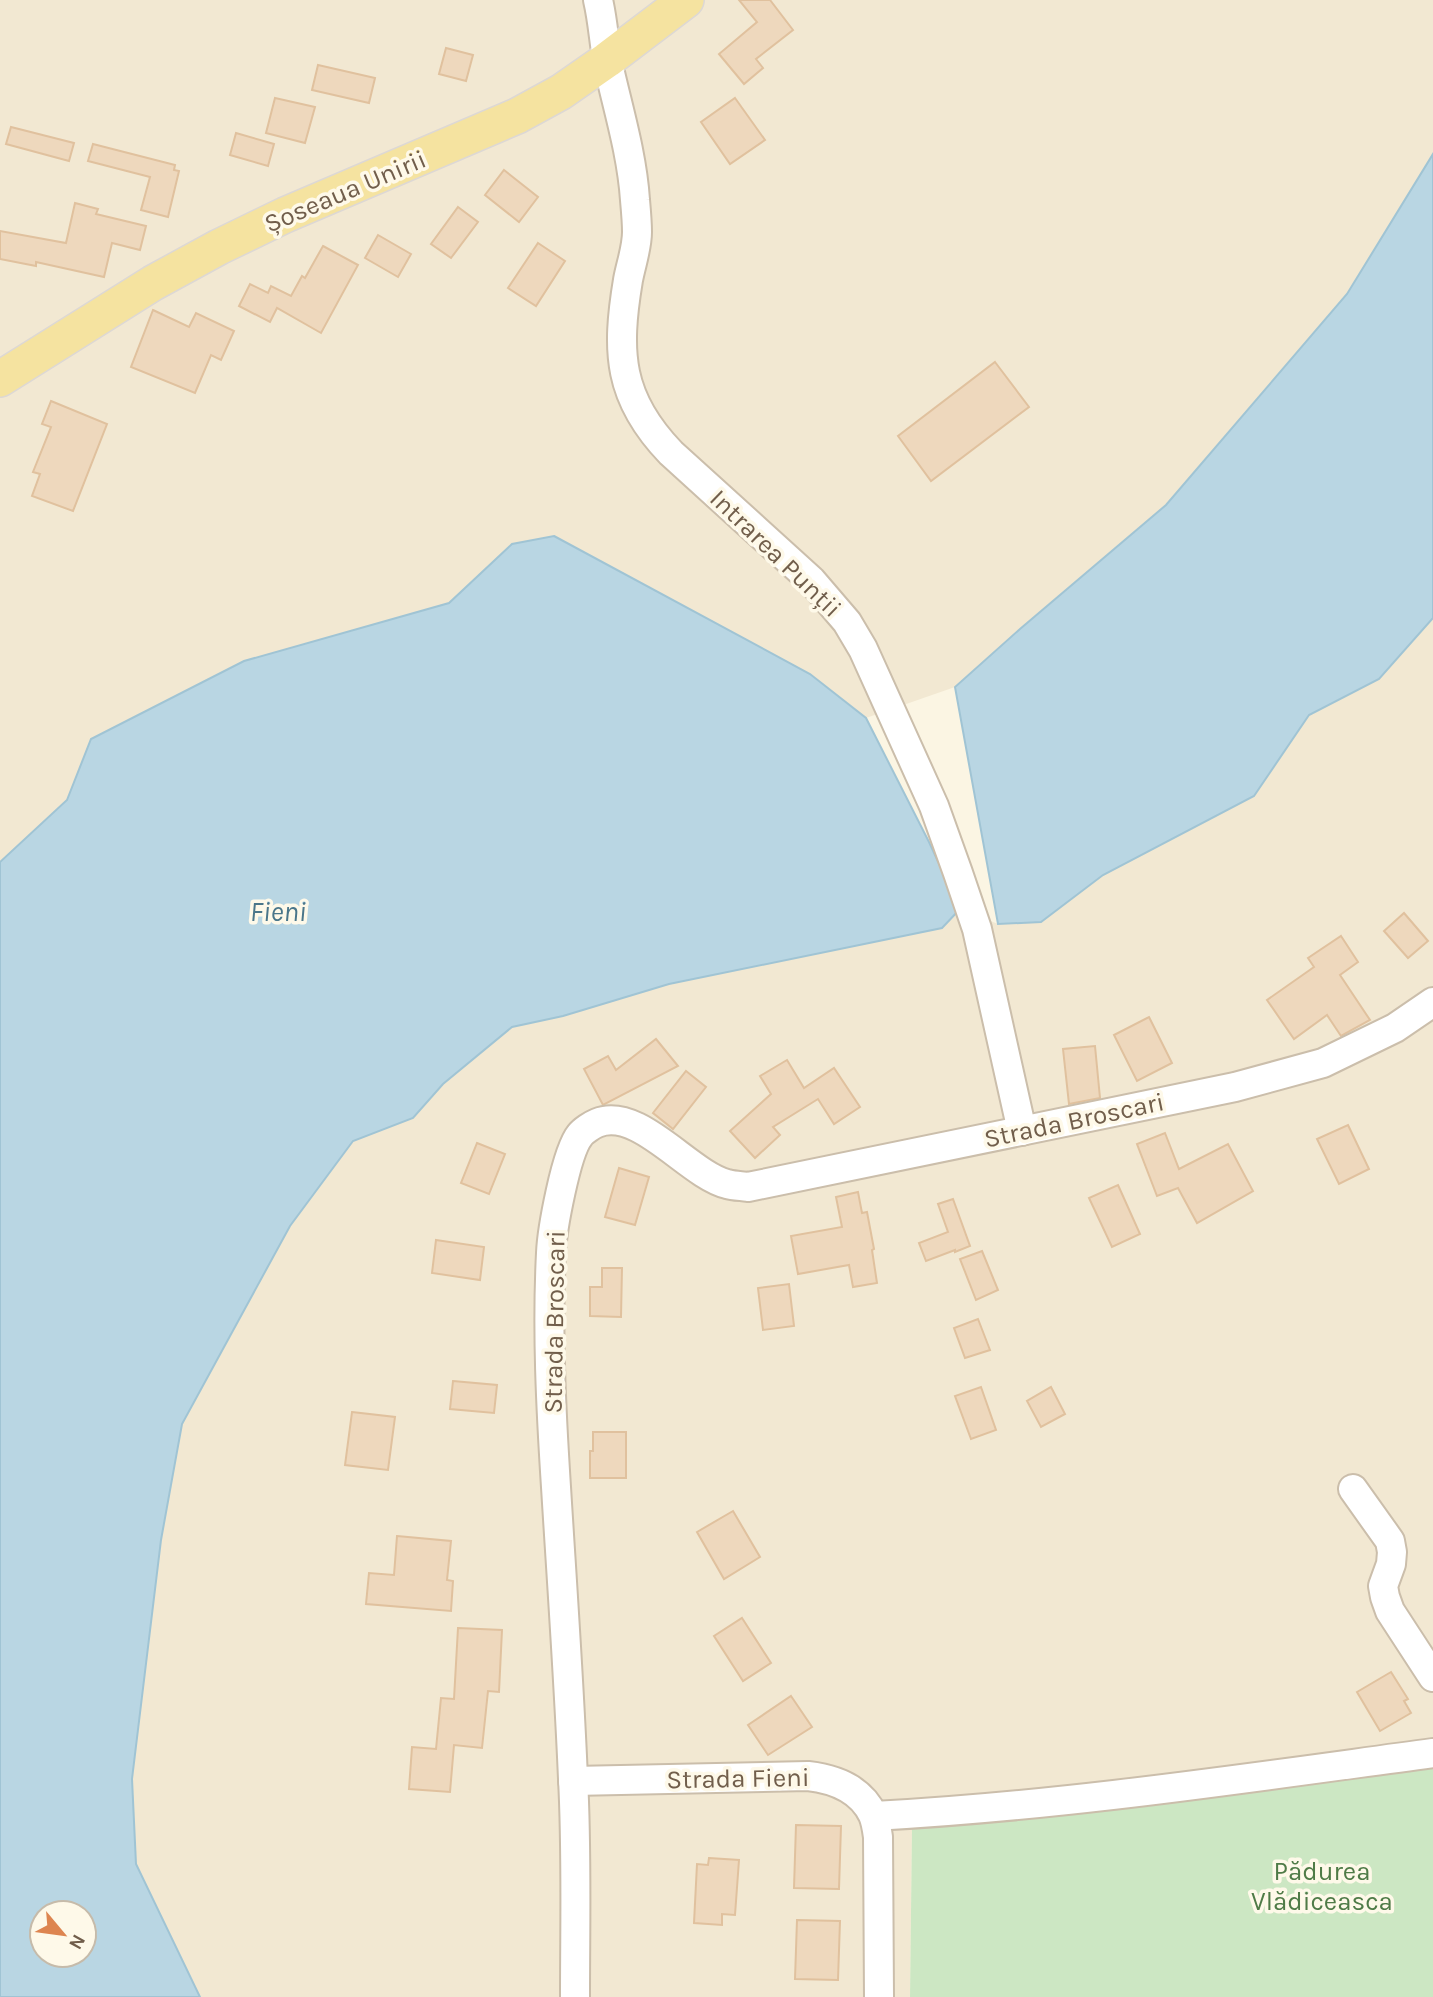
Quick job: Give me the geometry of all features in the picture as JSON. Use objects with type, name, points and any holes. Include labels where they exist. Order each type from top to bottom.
[{"type":"main road","name":"Șoseaua Unirii","points":[[0,379],[153,283],[219,247],[285,215],[517,116],[561,92],[686,0]]},
{"type":"street","name":"Intrarea Punții","points":[[598,0],[607,60],[631,166],[635,196],[638,235],[627,289],[621,344],[624,371],[632,396],[654,436],[811,580],[847,622],[863,649],[934,806],[958,873],[983,953],[1022,1131]]},
{"type":"street","name":"Strada Broscari","points":[[575,1997],[573,1781],[550,1394],[550,1290],[551,1251],[559,1202],[570,1156],[579,1135],[594,1124],[610,1119],[626,1123],[649,1134],[704,1173],[726,1184],[748,1186],[1235,1087],[1323,1063],[1395,1028],[1433,1002]]},
{"type":"street","points":[[1353,1489],[1390,1541],[1391,1564],[1383,1586],[1390,1611],[1433,1677]]},
{"type":"street","points":[[879,1997],[878,1837],[874,1816],[971,1811],[1062,1801],[1433,1753]]},
{"type":"street","name":"Strada Fieni","points":[[573,1781],[808,1776],[826,1778],[852,1790],[865,1802],[874,1816]]},
{"type":"shaded area","points":[[0,0],[1433,0],[1433,154],[1347,294],[1166,505],[955,687],[866,718],[810,674],[554,536],[512,544],[449,603],[244,661],[91,739],[67,800],[0,862]]},
{"type":"shaded area","points":[[1433,618],[1433,1760],[912,1825],[910,1997],[200,1997],[136,1864],[132,1779],[161,1540],[182,1425],[290,1226],[353,1141],[413,1118],[443,1084],[512,1027],[563,1016],[669,984],[960,909],[998,924],[1041,922],[1103,875],[1254,796],[1309,715],[1379,679]]},
{"type":"green space","name":"Pădurea Vlădiceasca","points":[[1433,1760],[1433,1997],[910,1997],[912,1825]]},
{"type":"water","points":[[1433,154],[1433,618],[1379,679],[1309,715],[1254,796],[1103,875],[1041,922],[998,924],[955,687],[1166,505],[1347,294]]},
{"type":"water","name":"Fieni","points":[[554,536],[810,674],[866,718],[960,909],[942,928],[669,984],[563,1016],[512,1027],[443,1084],[413,1118],[353,1141],[290,1226],[182,1424],[161,1540],[132,1779],[136,1864],[200,1997],[0,1997],[0,862],[67,800],[91,739],[244,661],[449,603],[512,544]]},
{"type":"building","points":[[739,0],[770,0],[793,30],[756,59],[763,68],[744,84],[719,54],[757,22]]},
{"type":"building","points":[[446,48],[473,55],[466,81],[439,74]]},
{"type":"building","points":[[318,65],[375,78],[369,103],[312,90]]},
{"type":"building","points":[[275,98],[315,107],[305,143],[266,133]]},
{"type":"building","points":[[735,98],[765,140],[730,164],[701,122]]},
{"type":"building","points":[[11,127],[74,143],[69,161],[6,144]]},
{"type":"building","points":[[236,133],[274,144],[268,166],[230,155]]},
{"type":"building","points":[[93,144],[175,165],[174,170],[179,171],[168,217],[141,210],[150,177],[88,161]]},
{"type":"building","points":[[504,170],[538,197],[519,222],[485,195]]},
{"type":"building","points":[[75,203],[98,209],[96,214],[146,226],[140,250],[112,243],[104,277],[36,262],[36,266],[0,259],[0,231],[66,243]]},
{"type":"building","points":[[458,207],[478,222],[451,258],[431,244]]},
{"type":"building","points":[[378,235],[411,254],[398,277],[365,258]]},
{"type":"building","points":[[538,243],[565,261],[536,306],[508,288]]},
{"type":"building","points":[[323,246],[358,265],[321,333],[277,308],[270,322],[239,306],[250,284],[268,293],[271,286],[291,296]]},
{"type":"building","points":[[153,310],[189,327],[196,313],[234,331],[221,360],[211,355],[195,393],[131,367]]},
{"type":"building","points":[[995,362],[1029,407],[931,481],[898,436]]},
{"type":"building","points":[[51,401],[107,424],[73,511],[32,496],[40,474],[33,472],[51,427],[42,424]]},
{"type":"building","points":[[1404,913],[1428,941],[1408,958],[1384,931]]},
{"type":"building","points":[[1341,936],[1358,962],[1340,975],[1370,1020],[1341,1036],[1327,1015],[1294,1039],[1267,1000],[1314,967],[1308,958]]},
{"type":"building","points":[[1149,1017],[1172,1063],[1137,1081],[1114,1035]]},
{"type":"building","points":[[656,1039],[678,1066],[603,1105],[584,1069],[608,1056],[616,1070]]},
{"type":"building","points":[[1095,1046],[1100,1098],[1069,1104],[1063,1049]]},
{"type":"building","points":[[787,1060],[804,1088],[834,1068],[860,1107],[834,1124],[818,1099],[773,1127],[780,1135],[755,1158],[730,1131],[771,1094],[760,1076]]},
{"type":"building","points":[[686,1071],[706,1087],[673,1129],[653,1113]]},
{"type":"building","points":[[1348,1125],[1369,1169],[1339,1184],[1317,1139]]},
{"type":"building","points":[[1165,1133],[1179,1169],[1228,1144],[1253,1191],[1197,1223],[1178,1188],[1157,1196],[1137,1144]]},
{"type":"building","points":[[477,1143],[505,1154],[489,1194],[461,1183]]},
{"type":"building","points":[[619,1168],[649,1177],[635,1225],[605,1217]]},
{"type":"building","points":[[1118,1185],[1140,1234],[1112,1247],[1089,1198]]},
{"type":"building","points":[[858,1192],[862,1213],[867,1212],[877,1283],[853,1287],[849,1265],[798,1274],[791,1236],[842,1227],[836,1197]]},
{"type":"building","points":[[953,1199],[970,1246],[926,1261],[919,1243],[948,1232],[938,1204]]},
{"type":"building","points":[[436,1240],[484,1247],[480,1280],[432,1273]]},
{"type":"building","points":[[982,1251],[998,1290],[976,1300],[960,1259]]},
{"type":"building","points":[[602,1268],[622,1268],[621,1317],[590,1316],[590,1287],[602,1287]]},
{"type":"building","points":[[789,1284],[794,1326],[763,1330],[758,1288]]},
{"type":"building","points":[[978,1319],[990,1350],[965,1358],[954,1328]]},
{"type":"building","points":[[453,1381],[497,1385],[494,1413],[450,1409]]},
{"type":"building","points":[[981,1387],[996,1430],[971,1439],[955,1396]]},
{"type":"building","points":[[1051,1387],[1065,1414],[1041,1427],[1027,1401]]},
{"type":"building","points":[[352,1412],[395,1417],[388,1470],[345,1465]]},
{"type":"building","points":[[593,1432],[626,1432],[626,1478],[590,1478]]},
{"type":"building","points":[[733,1511],[760,1557],[724,1579],[697,1532]]},
{"type":"building","points":[[397,1536],[451,1541],[447,1580],[453,1581],[451,1611],[366,1604],[369,1573],[394,1575]]},
{"type":"building","points":[[742,1618],[771,1663],[743,1681],[714,1636]]},
{"type":"building","points":[[458,1628],[502,1630],[499,1692],[488,1691],[482,1748],[454,1745],[450,1792],[409,1789],[412,1747],[436,1749],[441,1698],[454,1699]]},
{"type":"building","points":[[1391,1672],[1408,1699],[1404,1701],[1411,1713],[1380,1731],[1357,1692]]},
{"type":"building","points":[[791,1696],[812,1727],[768,1755],[748,1725]]},
{"type":"building","points":[[796,1825],[841,1826],[839,1889],[794,1888]]},
{"type":"building","points":[[709,1858],[739,1860],[735,1915],[722,1914],[722,1925],[694,1923],[697,1864],[708,1865]]},
{"type":"building","points":[[797,1920],[840,1921],[838,1980],[795,1979]]}]
